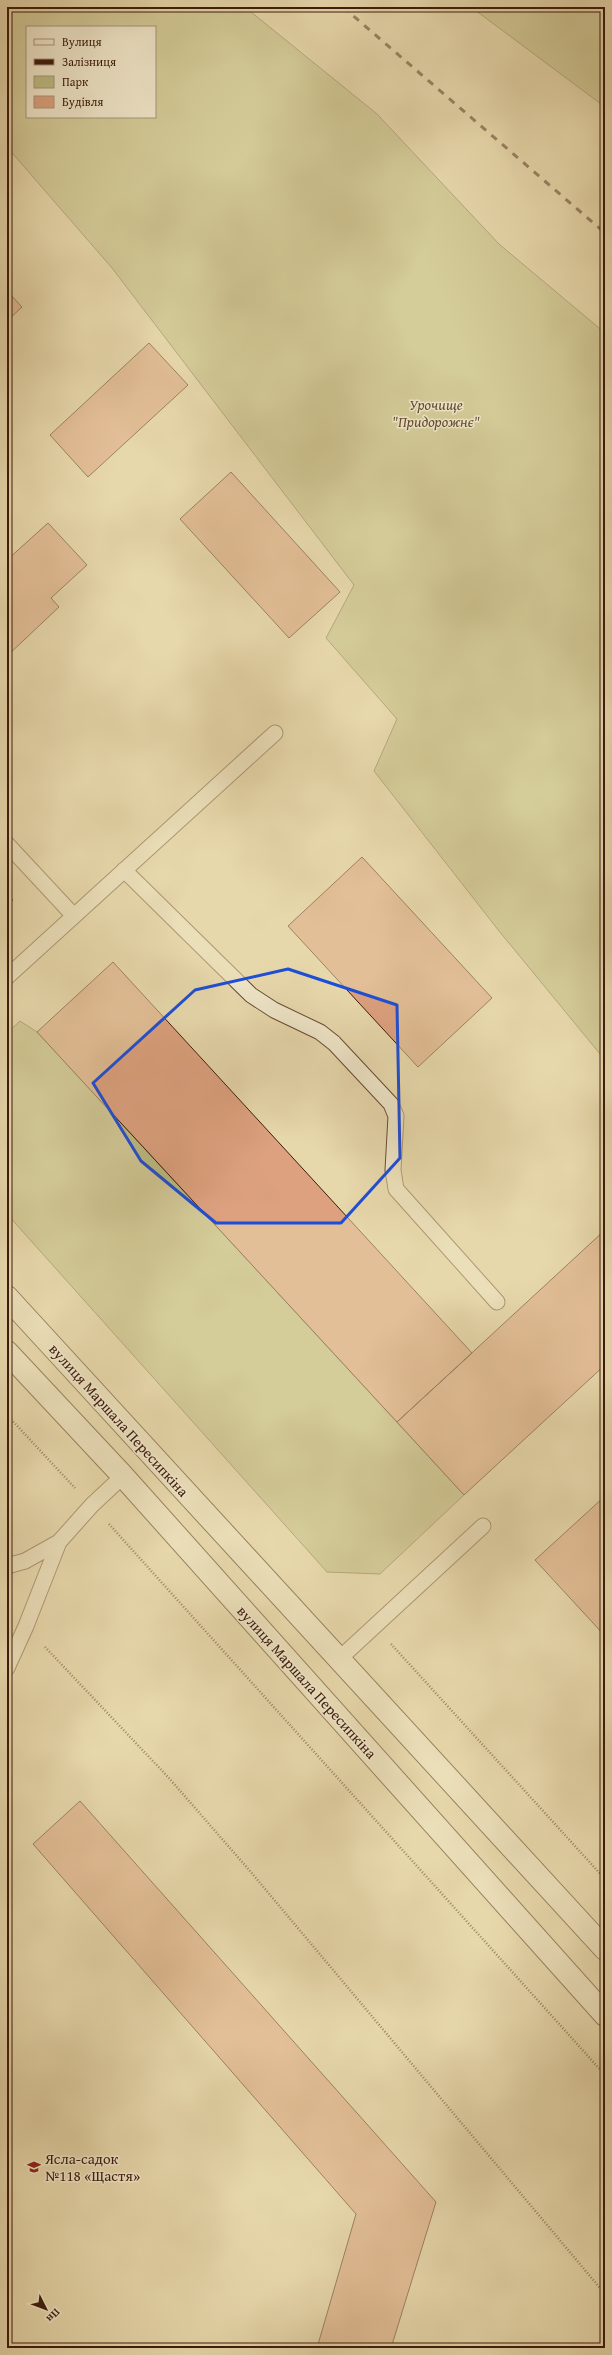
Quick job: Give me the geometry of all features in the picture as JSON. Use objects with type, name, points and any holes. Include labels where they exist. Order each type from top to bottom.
[{"type":"main road","name":"вулиця Маршала Пересипкіна","points":[[7,1297],[338,1660],[605,1949]]},
{"type":"main road","name":"вулиця Маршала Пересипкіна","points":[[7,1352],[123,1476],[603,2008]]},
{"type":"lane","points":[[7,977],[274,733]]},
{"type":"lane","points":[[7,844],[74,916]]},
{"type":"lane","points":[[124,870],[251,995],[274,1010],[320,1032],[334,1043],[391,1104],[396,1116],[393,1170],[396,1189],[497,1302]]},
{"type":"lane","points":[[7,1566],[25,1561],[59,1542],[92,1505],[123,1476]]},
{"type":"lane","points":[[338,1660],[483,1526]]},
{"type":"lane","points":[[7,1668],[26,1626],[59,1542]]},
{"type":"path","points":[[7,1415],[92,1505],[605,2075]]},
{"type":"path","points":[[26,1626],[168,1778],[250,1871],[605,2294]]},
{"type":"path","points":[[375,1626],[605,1879]]},
{"type":"highlighted area","points":[[288,969],[397,1005],[400,1158],[341,1223],[216,1223],[141,1161],[93,1083],[195,990]]},
{"type":"green space","name":"Урочище \"Придорожнє\"","points":[[7,7],[245,7],[377,114],[499,244],[605,333],[605,1060],[499,931],[374,771],[397,719],[326,638],[354,585],[112,268],[7,147]]},
{"type":"green space","points":[[473,7],[605,7],[605,107],[475,10]]},
{"type":"green space","points":[[20,1021],[37,1032],[464,1495],[380,1574],[327,1572],[7,1214],[7,1033]]},
{"type":"building","points":[[7,291],[22,307],[7,321]]},
{"type":"building","points":[[149,343],[188,385],[88,477],[50,435]]},
{"type":"building","points":[[231,472],[340,592],[289,638],[180,519]]},
{"type":"building","points":[[48,523],[87,565],[51,598],[59,607],[7,656],[7,560]]},
{"type":"building","points":[[362,857],[492,998],[418,1067],[288,926]]},
{"type":"building","points":[[7,893],[13,900],[7,905]]},
{"type":"building","points":[[113,962],[472,1353],[397,1422],[37,1032]]},
{"type":"building","points":[[605,1230],[605,1365],[464,1495],[397,1422]]},
{"type":"building","points":[[604,1497],[605,1498],[605,1636],[535,1560]]},
{"type":"building","points":[[80,1801],[436,2202],[391,2348],[317,2348],[356,2214],[33,1844]]},
{"type":"railway","points":[[343,7],[605,233]]},
{"type":"place","name":"Ясла-садок №118 «Щастя»","points":[[34,2167]]}]
